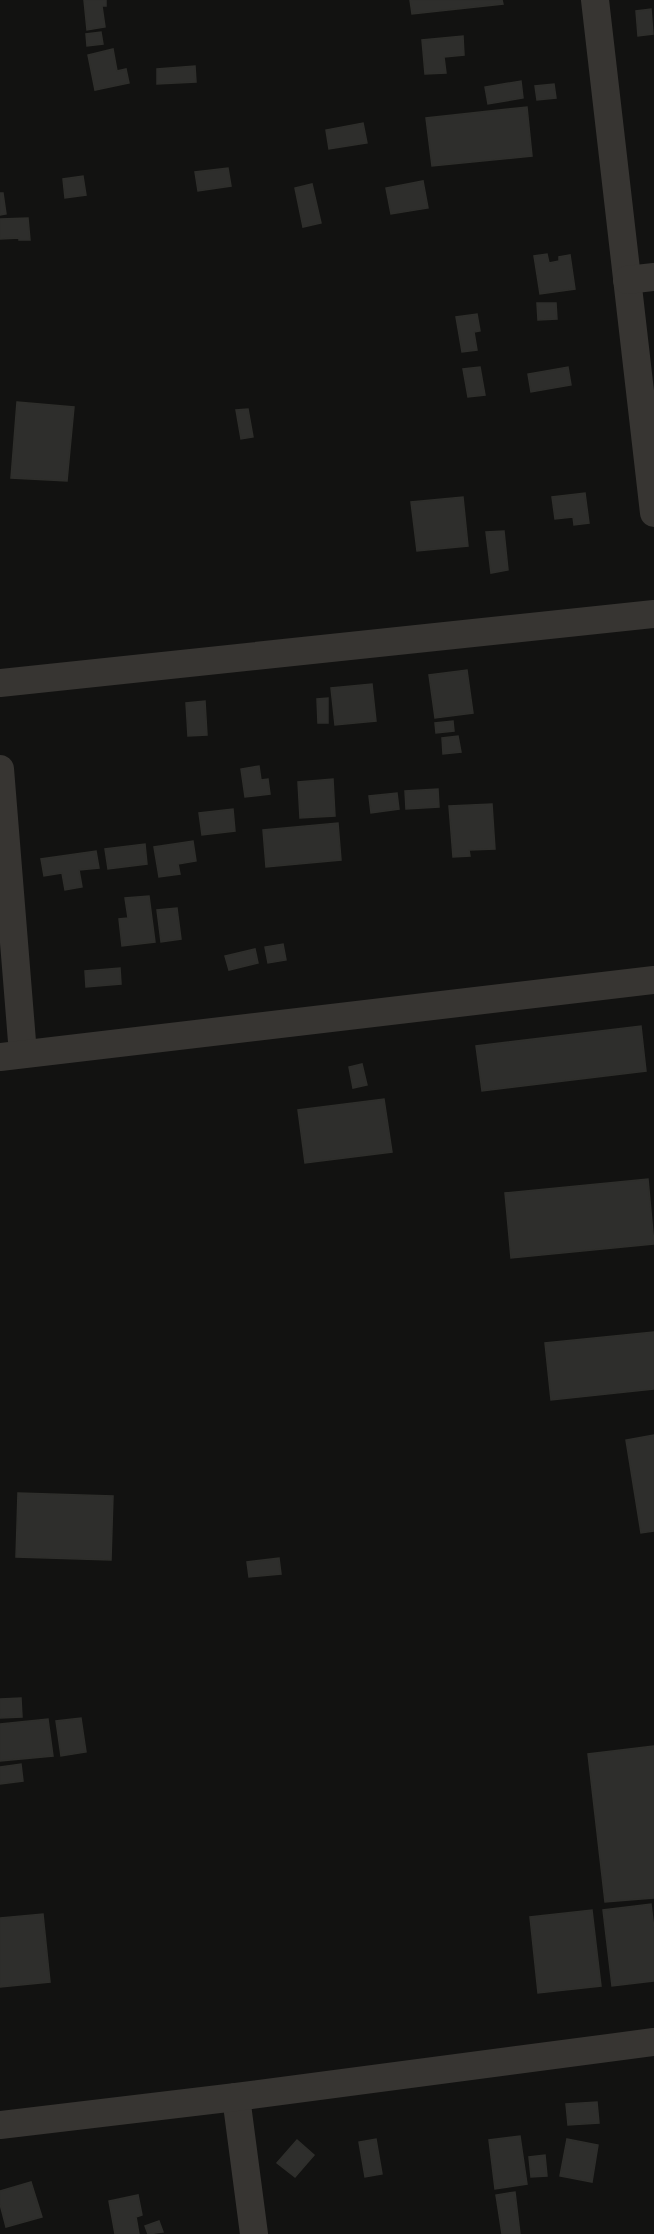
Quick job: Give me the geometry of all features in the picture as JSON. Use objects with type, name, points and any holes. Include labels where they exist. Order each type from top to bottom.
[{"type":"street","points":[[595,0],[641,278],[654,513]]},
{"type":"street","points":[[0,683],[654,614]]},
{"type":"street","points":[[0,769],[11,1055],[654,980]]},
{"type":"street","points":[[0,2126],[654,2042]]},
{"type":"street","points":[[236,2097],[254,2234]]},
{"type":"building","points":[[84,0],[106,0],[106,6],[102,6],[105,27],[87,30]]},
{"type":"building","points":[[410,0],[502,0],[503,4],[412,14]]},
{"type":"building","points":[[651,9],[653,34],[638,36],[636,11]]},
{"type":"building","points":[[101,32],[103,44],[87,46],[86,34]]},
{"type":"building","points":[[463,36],[464,55],[444,57],[446,73],[425,74],[422,40]]},
{"type":"building","points":[[113,49],[117,71],[126,69],[129,83],[95,90],[88,55]]},
{"type":"building","points":[[195,66],[196,82],[157,84],[157,69]]},
{"type":"building","points":[[521,81],[523,98],[488,104],[485,87]]},
{"type":"building","points":[[554,84],[556,98],[537,100],[535,86]]},
{"type":"building","points":[[527,107],[532,156],[432,166],[426,118]]},
{"type":"building","points":[[363,123],[367,143],[329,149],[326,130]]},
{"type":"building","points":[[228,168],[231,186],[198,191],[195,172]]},
{"type":"building","points":[[83,176],[86,195],[65,198],[63,179]]},
{"type":"building","points":[[423,181],[428,208],[391,214],[386,188]]},
{"type":"building","points":[[312,184],[321,223],[303,227],[295,188]]},
{"type":"building","points":[[0,193],[3,193],[6,214],[0,215]]},
{"type":"building","points":[[28,218],[30,240],[0,239],[0,219]]},
{"type":"building","points":[[547,254],[549,263],[559,261],[559,257],[570,255],[575,289],[540,294],[534,256]]},
{"type":"building","points":[[537,303],[556,303],[557,319],[538,320]]},
{"type":"building","points":[[477,314],[480,331],[474,332],[477,350],[462,352],[456,317]]},
{"type":"building","points":[[480,367],[485,395],[468,397],[463,369]]},
{"type":"building","points":[[568,367],[571,385],[531,392],[528,374]]},
{"type":"building","points":[[17,402],[74,407],[67,481],[11,478]]},
{"type":"building","points":[[248,409],[253,437],[241,439],[236,410]]},
{"type":"building","points":[[585,493],[589,523],[574,525],[573,517],[555,519],[552,497]]},
{"type":"building","points":[[463,497],[468,546],[417,551],[411,502]]},
{"type":"building","points":[[504,531],[508,570],[491,573],[486,532]]},
{"type":"building","points":[[467,670],[473,713],[435,718],[429,675]]},
{"type":"building","points":[[372,684],[376,721],[335,725],[331,688]]},
{"type":"building","points":[[328,698],[328,723],[318,723],[317,699]]},
{"type":"building","points":[[205,701],[207,735],[188,736],[186,703]]},
{"type":"building","points":[[453,721],[454,731],[436,733],[435,723]]},
{"type":"building","points":[[458,736],[461,752],[443,754],[442,738]]},
{"type":"building","points":[[259,766],[261,780],[268,779],[270,794],[245,797],[241,769]]},
{"type":"building","points":[[333,779],[335,816],[300,818],[298,782]]},
{"type":"building","points":[[438,789],[439,807],[406,809],[405,791]]},
{"type":"building","points":[[397,793],[399,809],[371,813],[369,796]]},
{"type":"building","points":[[492,804],[495,849],[469,850],[470,856],[453,857],[449,806]]},
{"type":"building","points":[[233,809],[235,831],[202,835],[199,813]]},
{"type":"building","points":[[338,823],[341,860],[266,867],[263,830]]},
{"type":"building","points":[[193,841],[196,861],[178,864],[180,874],[159,877],[154,847]]},
{"type":"building","points":[[145,844],[147,864],[108,869],[105,849]]},
{"type":"building","points":[[96,851],[99,868],[79,870],[82,887],[65,890],[62,873],[44,876],[41,859]]},
{"type":"building","points":[[149,896],[155,942],[122,946],[119,919],[128,918],[125,898]]},
{"type":"building","points":[[177,908],[181,939],[161,942],[157,910]]},
{"type":"building","points":[[283,944],[286,960],[268,963],[265,947]]},
{"type":"building","points":[[255,949],[258,963],[229,970],[225,956]]},
{"type":"building","points":[[120,968],[121,984],[86,987],[85,971]]},
{"type":"building","points":[[641,1026],[646,1071],[482,1091],[476,1046]]},
{"type":"building","points":[[362,1064],[367,1085],[353,1088],[349,1067]]},
{"type":"building","points":[[384,1099],[392,1152],[305,1163],[298,1110]]},
{"type":"building","points":[[648,1179],[654,1244],[511,1258],[505,1193]]},
{"type":"building","points":[[654,1332],[654,1389],[551,1400],[545,1343]]},
{"type":"building","points":[[654,1435],[654,1531],[641,1533],[626,1440]]},
{"type":"building","points":[[18,1493],[113,1496],[111,1560],[16,1557]]},
{"type":"building","points":[[279,1558],[281,1574],[249,1577],[247,1562]]},
{"type":"building","points":[[21,1698],[22,1717],[0,1718],[0,1699]]},
{"type":"building","points":[[81,1718],[86,1752],[61,1756],[56,1721]]},
{"type":"building","points":[[48,1719],[53,1756],[0,1761],[0,1724]]},
{"type":"building","points":[[654,1746],[654,1898],[605,1902],[588,1754]]},
{"type":"building","points":[[21,1764],[23,1781],[0,1784],[0,1767]]},
{"type":"building","points":[[651,1904],[654,1929],[654,1981],[612,1986],[603,1910]]},
{"type":"building","points":[[592,1910],[601,1986],[538,1993],[530,1917]]},
{"type":"building","points":[[43,1914],[50,1982],[0,1987],[0,1918]]},
{"type":"building","points":[[597,2102],[599,2123],[568,2125],[566,2104]]},
{"type":"building","points":[[520,2136],[527,2184],[495,2189],[489,2140]]},
{"type":"building","points":[[376,2139],[382,2174],[365,2177],[359,2142]]},
{"type":"building","points":[[567,2139],[598,2145],[592,2182],[560,2176]]},
{"type":"building","points":[[297,2140],[314,2155],[295,2177],[277,2163]]},
{"type":"building","points":[[545,2155],[547,2176],[531,2177],[529,2157]]},
{"type":"building","points":[[31,2182],[42,2217],[6,2227],[0,2204],[0,2191]]},
{"type":"building","points":[[515,2192],[520,2234],[502,2234],[496,2195]]},
{"type":"building","points":[[138,2195],[142,2215],[136,2217],[139,2234],[115,2234],[109,2201]]},
{"type":"building","points":[[159,2221],[163,2232],[148,2234],[145,2226]]}]
